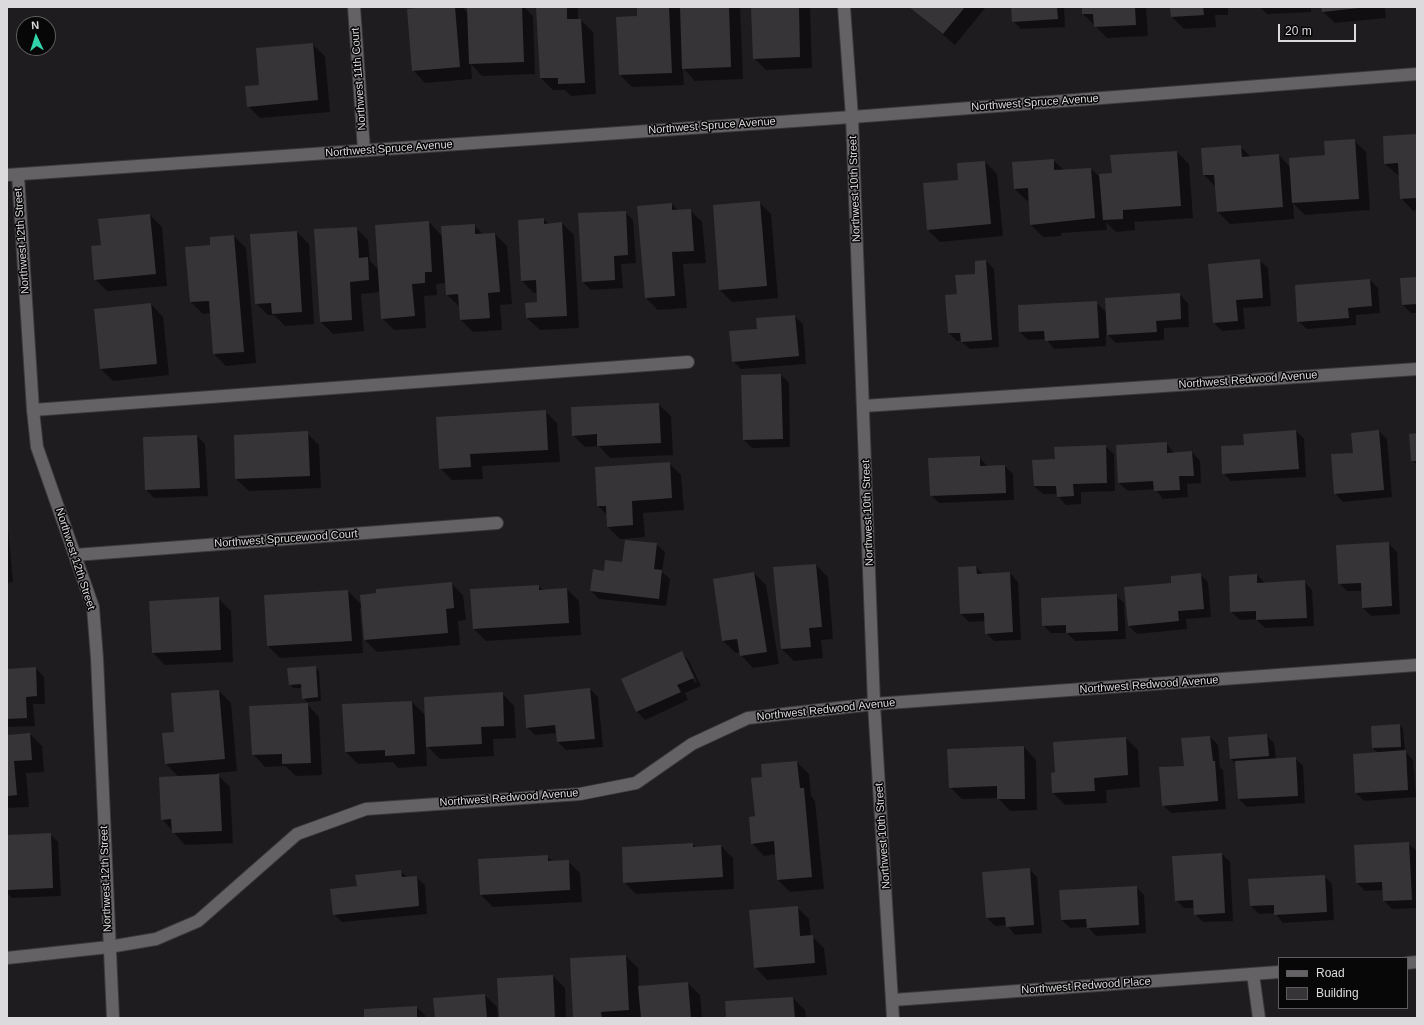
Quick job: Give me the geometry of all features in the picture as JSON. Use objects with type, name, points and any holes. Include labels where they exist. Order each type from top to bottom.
[{"type":"street","name":"Northwest 11th Court","points":[[354,7],[364,150]]},
{"type":"street","name":"Northwest 10th Street","points":[[844,7],[852,117],[874,704],[894,1018]]},
{"type":"street","name":"Northwest Spruce Avenue","points":[[13,175],[852,117],[1417,74]]},
{"type":"street","name":"Northwest 12th Street","points":[[13,175],[37,446],[93,607],[97,658],[113,1018]]},
{"type":"street","points":[[33,410],[688,362]]},
{"type":"street","name":"Northwest Redwood Avenue","points":[[864,406],[1417,369]]},
{"type":"street","name":"Northwest Sprucewood Court","points":[[75,555],[497,523]]},
{"type":"street","name":"Northwest Redwood Avenue","points":[[7,958],[109,947],[156,939],[198,921],[297,834],[366,809],[580,794],[636,783],[692,744],[748,718],[874,704],[1417,665]]},
{"type":"street","name":"Northwest Redwood Place","points":[[892,1000],[1278,972]]},
{"type":"street","points":[[1253,974],[1259,1018]]},
{"type":"building","points":[[426,7],[455,7],[460,67],[412,71],[407,9]]},
{"type":"building","points":[[467,7],[522,7],[524,62],[469,64]]},
{"type":"building","points":[[536,7],[567,7],[567,19],[581,19],[585,83],[558,84],[558,78],[540,78]]},
{"type":"building","points":[[637,7],[669,7],[672,73],[619,75],[616,17],[637,16]]},
{"type":"building","points":[[680,7],[729,7],[731,67],[682,69]]},
{"type":"building","points":[[751,7],[799,7],[800,57],[753,59]]},
{"type":"building","points":[[909,7],[965,7],[943,34]]},
{"type":"building","points":[[1011,7],[1057,7],[1058,19],[1012,22]]},
{"type":"building","points":[[1082,7],[1135,7],[1136,25],[1094,27],[1093,14],[1082,14]]},
{"type":"building","points":[[1170,7],[1203,7],[1204,15],[1171,17]]},
{"type":"building","points":[[1321,7],[1359,7],[1359,8],[1322,12]]},
{"type":"building","points":[[313,43],[318,100],[247,107],[245,86],[259,85],[256,48]]},
{"type":"building","points":[[1417,134],[1417,198],[1400,199],[1398,163],[1384,164],[1383,136]]},
{"type":"building","points":[[1355,139],[1359,199],[1292,203],[1289,158],[1325,155],[1324,141]]},
{"type":"building","points":[[1241,145],[1242,157],[1279,154],[1283,207],[1217,212],[1214,175],[1203,175],[1201,148]]},
{"type":"building","points":[[1177,151],[1181,206],[1123,210],[1123,219],[1103,220],[1099,174],[1112,173],[1110,155]]},
{"type":"building","points":[[1054,159],[1054,170],[1091,168],[1095,218],[1030,225],[1028,188],[1014,189],[1012,162]]},
{"type":"building","points":[[985,161],[991,224],[927,230],[923,183],[958,180],[957,163]]},
{"type":"building","points":[[760,201],[767,286],[719,290],[713,205]]},
{"type":"building","points":[[672,203],[672,210],[691,209],[694,251],[672,252],[675,296],[645,298],[637,206]]},
{"type":"building","points":[[626,211],[628,255],[614,256],[615,280],[582,282],[578,213]]},
{"type":"building","points":[[150,214],[156,274],[94,280],[91,246],[101,245],[98,219]]},
{"type":"building","points":[[544,218],[544,224],[562,222],[567,316],[526,318],[525,303],[537,302],[536,280],[521,281],[518,220]]},
{"type":"building","points":[[429,221],[432,272],[425,272],[425,283],[412,284],[415,316],[381,319],[375,225]]},
{"type":"building","points":[[475,224],[475,234],[495,233],[500,292],[488,293],[490,318],[460,320],[458,294],[446,295],[441,226]]},
{"type":"building","points":[[357,227],[359,258],[368,257],[369,280],[350,282],[352,320],[320,322],[314,229]]},
{"type":"building","points":[[297,231],[302,312],[272,314],[271,303],[255,304],[250,234]]},
{"type":"building","points":[[234,235],[244,352],[213,354],[209,301],[190,302],[185,247],[210,245],[210,237]]},
{"type":"building","points":[[1260,259],[1263,298],[1236,300],[1238,321],[1213,323],[1208,264]]},
{"type":"building","points":[[986,260],[992,340],[961,342],[960,333],[948,333],[945,295],[957,294],[955,275],[975,274],[975,261]]},
{"type":"building","points":[[1417,277],[1417,304],[1402,305],[1400,278]]},
{"type":"building","points":[[1370,279],[1372,306],[1348,308],[1349,318],[1297,322],[1295,285]]},
{"type":"building","points":[[1180,293],[1181,319],[1156,321],[1157,332],[1107,335],[1105,298]]},
{"type":"building","points":[[1097,301],[1099,338],[1045,341],[1044,331],[1019,332],[1018,305]]},
{"type":"building","points":[[151,303],[157,364],[100,369],[94,309]]},
{"type":"building","points":[[795,315],[799,356],[732,362],[729,331],[757,329],[756,318]]},
{"type":"building","points":[[781,374],[783,439],[743,440],[741,375]]},
{"type":"building","points":[[659,403],[661,443],[597,446],[597,434],[572,436],[571,407]]},
{"type":"building","points":[[546,410],[548,450],[470,454],[471,467],[439,469],[436,417]]},
{"type":"building","points":[[1296,430],[1299,469],[1222,474],[1221,446],[1244,445],[1243,434]]},
{"type":"building","points":[[1379,430],[1384,490],[1334,494],[1331,454],[1353,453],[1351,433]]},
{"type":"building","points":[[308,431],[310,476],[235,479],[234,435]]},
{"type":"building","points":[[1417,433],[1417,461],[1411,461],[1409,434]]},
{"type":"building","points":[[197,435],[200,488],[145,490],[143,437]]},
{"type":"building","points":[[1167,442],[1167,453],[1192,451],[1194,476],[1179,476],[1180,490],[1154,491],[1153,481],[1118,483],[1116,445]]},
{"type":"building","points":[[1106,445],[1107,483],[1073,484],[1074,496],[1057,497],[1056,486],[1034,486],[1032,460],[1055,459],[1054,447]]},
{"type":"building","points":[[980,456],[980,466],[1005,465],[1006,493],[930,496],[928,458]]},
{"type":"building","points":[[670,462],[672,498],[632,501],[633,525],[607,527],[606,506],[597,506],[595,467]]},
{"type":"building","points":[[625,540],[657,543],[654,569],[662,570],[659,599],[590,591],[593,569],[604,571],[605,560],[622,562]]},
{"type":"building","points":[[1389,542],[1392,606],[1362,608],[1361,583],[1338,584],[1336,545]]},
{"type":"building","points":[[816,564],[822,627],[809,628],[811,647],[781,649],[773,567]]},
{"type":"building","points":[[976,566],[977,574],[1010,572],[1013,632],[985,634],[984,613],[960,614],[958,567]]},
{"type":"building","points":[[754,572],[767,652],[740,656],[737,639],[722,641],[713,579]]},
{"type":"building","points":[[1201,573],[1204,609],[1178,611],[1179,621],[1128,626],[1124,587],[1171,583],[1171,576]]},
{"type":"building","points":[[1257,574],[1257,583],[1305,580],[1307,618],[1256,620],[1256,611],[1230,612],[1229,576]]},
{"type":"building","points":[[452,582],[454,608],[446,609],[448,633],[364,640],[360,595],[376,593],[376,589]]},
{"type":"building","points":[[539,585],[539,590],[567,588],[569,623],[473,629],[470,589]]},
{"type":"building","points":[[348,590],[352,641],[267,646],[264,595]]},
{"type":"building","points":[[1117,594],[1118,631],[1066,633],[1066,625],[1042,626],[1041,598]]},
{"type":"building","points":[[219,597],[221,650],[152,653],[149,601]]},
{"type":"building","points":[[682,651],[694,678],[677,685],[681,692],[636,712],[621,679]]},
{"type":"building","points":[[316,666],[318,697],[302,699],[301,684],[289,685],[287,668]]},
{"type":"building","points":[[36,667],[37,696],[26,697],[27,718],[7,719],[7,669]]},
{"type":"building","points":[[590,688],[595,739],[557,742],[555,725],[526,728],[524,695]]},
{"type":"building","points":[[219,690],[225,759],[165,764],[162,733],[174,732],[171,693]]},
{"type":"building","points":[[503,692],[504,726],[481,727],[482,744],[426,747],[424,697]]},
{"type":"building","points":[[412,701],[415,754],[385,756],[385,750],[345,752],[342,704]]},
{"type":"building","points":[[308,703],[311,763],[282,764],[282,754],[252,755],[249,706]]},
{"type":"building","points":[[1400,724],[1401,747],[1372,748],[1371,726]]},
{"type":"building","points":[[30,733],[32,760],[14,761],[17,795],[7,796],[7,735]]},
{"type":"building","points":[[1267,734],[1269,756],[1230,759],[1228,737]]},
{"type":"building","points":[[1210,736],[1213,761],[1215,761],[1218,801],[1162,806],[1159,767],[1184,766],[1181,738]]},
{"type":"building","points":[[1126,737],[1128,775],[1094,778],[1095,791],[1052,793],[1051,773],[1055,772],[1053,742]]},
{"type":"building","points":[[1024,746],[1025,799],[997,799],[997,786],[949,788],[947,749]]},
{"type":"building","points":[[1406,750],[1408,790],[1355,793],[1353,754]]},
{"type":"building","points":[[1296,757],[1298,796],[1238,799],[1235,761]]},
{"type":"building","points":[[797,761],[800,788],[804,788],[812,877],[777,880],[774,841],[751,844],[749,817],[755,816],[751,778],[762,777],[761,764]]},
{"type":"building","points":[[219,774],[222,831],[172,833],[171,819],[161,820],[159,777]]},
{"type":"building","points":[[51,833],[53,888],[7,890],[7,835]]},
{"type":"building","points":[[1409,842],[1412,900],[1383,901],[1382,882],[1356,883],[1354,845]]},
{"type":"building","points":[[693,843],[693,847],[721,845],[723,877],[623,883],[622,847]]},
{"type":"building","points":[[1222,853],[1225,913],[1194,915],[1193,900],[1175,901],[1172,856]]},
{"type":"building","points":[[548,855],[548,861],[569,860],[570,890],[480,895],[478,859]]},
{"type":"building","points":[[1030,868],[1034,925],[1006,927],[1005,917],[986,918],[982,872]]},
{"type":"building","points":[[401,870],[402,877],[417,876],[419,906],[333,915],[330,889],[357,886],[355,875]]},
{"type":"building","points":[[1325,875],[1327,912],[1274,915],[1274,905],[1250,906],[1248,879]]},
{"type":"building","points":[[1137,886],[1139,925],[1087,928],[1086,919],[1061,920],[1059,890]]},
{"type":"building","points":[[798,906],[800,936],[813,935],[815,963],[754,968],[749,910]]},
{"type":"building","points":[[626,955],[629,1010],[601,1012],[602,1018],[573,1018],[570,958]]},
{"type":"building","points":[[553,975],[555,1018],[499,1018],[497,978]]},
{"type":"building","points":[[688,982],[691,1018],[641,1018],[638,986]]},
{"type":"building","points":[[485,994],[487,1018],[435,1018],[433,998]]},
{"type":"building","points":[[793,997],[795,1018],[726,1018],[725,1001]]},
{"type":"building","points":[[417,1006],[417,1018],[364,1018],[364,1009]]}]
